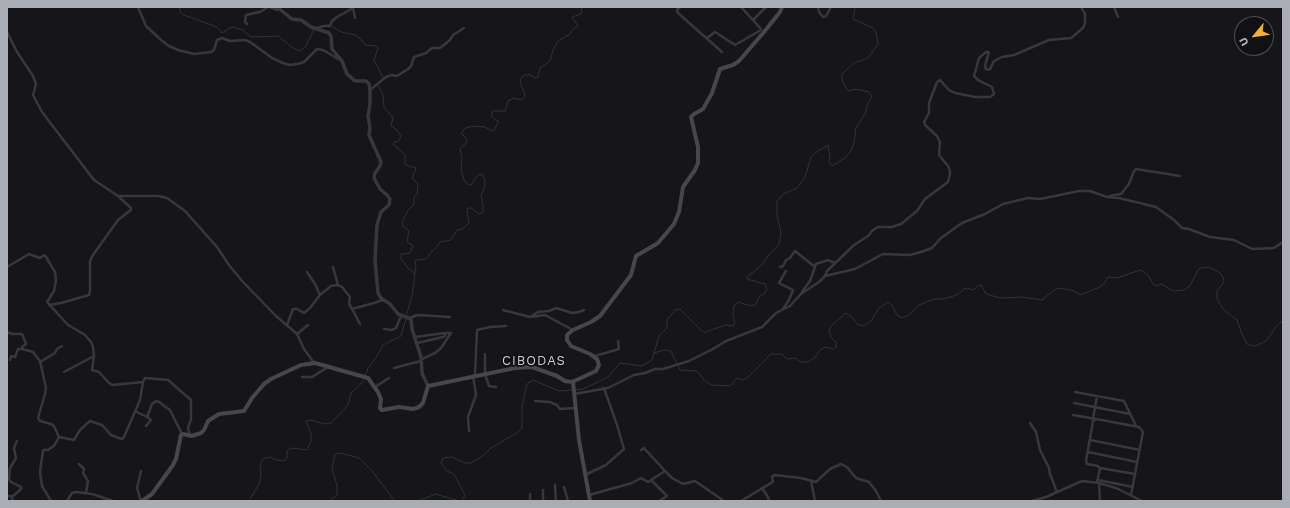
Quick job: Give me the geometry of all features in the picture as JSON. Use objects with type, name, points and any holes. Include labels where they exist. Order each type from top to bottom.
[{"type":"main road","points":[[142,501],[152,494],[173,466],[176,459],[179,437],[182,434],[195,436],[203,432],[208,421],[219,414],[244,411],[259,389],[270,379],[301,365],[315,363],[366,377],[380,395],[381,410],[394,408],[416,408],[421,406],[428,386],[524,366],[532,367],[557,376],[574,384],[596,371],[599,362],[595,356],[569,345],[566,338],[573,330],[592,322],[600,316],[631,276],[636,256],[658,243],[674,224],[679,212],[683,187],[698,163],[698,147],[691,117],[703,110],[712,93],[720,69],[733,65],[737,62],[780,12],[782,7]]},
{"type":"main road","points":[[574,384],[575,408],[590,501]]},
{"type":"street","points":[[138,7],[146,26],[169,46],[178,50],[194,54],[211,52],[214,50],[217,40],[222,38],[230,42],[245,40],[250,42],[272,58],[283,63],[297,64],[304,62],[317,49],[323,50],[342,61]]},
{"type":"street","points":[[247,24],[245,22],[246,15],[260,12],[269,7],[277,10],[278,8],[289,17],[302,20],[315,29],[329,33],[331,36],[332,49],[342,61],[347,74],[355,81],[367,82],[370,90],[368,116],[370,128],[369,135],[381,162],[374,174],[374,178],[380,189],[390,199],[389,205],[380,214],[376,237],[375,260],[378,293],[381,298],[390,304],[401,316],[409,318],[417,315],[450,317]]},
{"type":"street","points":[[680,7],[677,10],[678,13],[722,52]]},
{"type":"street","points":[[707,38],[715,32],[734,45],[763,31],[741,7]]},
{"type":"street","points":[[753,20],[766,7]]},
{"type":"street","points":[[818,7],[823,17],[826,16],[831,7]]},
{"type":"street","points":[[801,294],[819,282],[825,276],[827,271],[836,264],[854,245],[868,236],[874,229],[880,226],[895,227],[901,224],[917,211],[924,199],[948,182],[950,171],[940,155],[940,142],[937,136],[925,125],[924,122],[929,113],[929,103],[937,82],[940,80],[955,93],[975,97],[990,97],[994,94],[994,90],[991,86],[974,77],[979,58],[986,52],[989,52],[985,66],[988,70],[995,60],[1002,57],[1020,53],[1049,40],[1071,38],[1083,28],[1085,23],[1085,14],[1081,7]]},
{"type":"street","points":[[1114,7],[1118,17]]},
{"type":"street","points":[[315,29],[323,26],[330,26],[332,21],[352,8],[355,18]]},
{"type":"street","points":[[370,90],[375,84],[386,77],[391,75],[397,76],[408,70],[415,56],[424,54],[432,48],[438,48],[464,28]]},
{"type":"street","points":[[7,32],[17,52],[33,76],[36,84],[33,95],[42,112],[94,180],[118,196],[131,210],[120,218],[90,260],[90,293],[69,301],[49,305]]},
{"type":"street","points":[[1105,196],[1121,194],[1129,184],[1136,169],[1180,176]]},
{"type":"street","points":[[825,276],[855,269],[883,254],[913,254],[932,248],[941,238],[962,224],[985,214],[1002,204],[1028,198],[1040,199],[1084,191],[1119,198],[1156,208],[1174,220],[1182,228],[1190,229],[1210,237],[1234,240],[1252,249],[1274,248],[1283,242]]},
{"type":"street","points":[[118,196],[158,196],[167,198],[176,203],[208,235],[243,282],[263,304],[297,334],[304,349],[315,363]]},
{"type":"street","points":[[780,267],[783,266],[786,260],[790,258],[795,251],[815,267]]},
{"type":"street","points":[[7,267],[30,254],[40,258],[44,255],[55,272],[56,280],[54,291],[47,300],[49,305],[68,326],[85,335],[89,339],[93,347],[94,356],[92,370],[99,372],[110,385],[143,382]]},
{"type":"street","points":[[574,393],[605,391],[635,375],[655,369],[663,369],[689,361],[726,341],[762,327],[768,323],[774,314],[792,304],[801,294],[810,281],[817,264],[828,260],[836,264]]},
{"type":"street","points":[[333,267],[338,285]]},
{"type":"street","points":[[782,310],[790,300],[793,290],[779,283],[786,271]]},
{"type":"street","points":[[307,272],[320,295]]},
{"type":"street","points":[[286,325],[293,309],[298,309],[304,313],[330,286],[338,285],[342,287],[350,297],[349,304],[360,324]]},
{"type":"street","points":[[352,309],[383,300]]},
{"type":"street","points":[[530,317],[538,312],[549,311],[556,308],[572,313],[584,310]]},
{"type":"street","points":[[503,310],[530,317],[545,315],[573,330]]},
{"type":"street","points":[[384,329],[392,330],[396,328],[401,316]]},
{"type":"street","points":[[409,318],[422,360],[422,373],[428,386]]},
{"type":"street","points":[[297,334],[308,325]]},
{"type":"street","points":[[469,431],[468,417],[476,397],[474,376],[477,330],[506,326]]},
{"type":"street","points":[[7,332],[12,334],[22,333],[26,344],[22,347],[22,349],[18,349],[15,357],[11,356],[10,360]]},
{"type":"street","points":[[394,368],[422,360],[435,353],[441,348],[451,333],[445,332],[415,337]]},
{"type":"street","points":[[417,343],[444,337],[445,332]]},
{"type":"street","points":[[595,356],[619,349],[618,341]]},
{"type":"street","points":[[40,362],[55,353],[57,349],[62,346]]},
{"type":"street","points":[[22,349],[33,352],[40,362],[46,388],[38,418],[40,421],[54,426],[59,437]]},
{"type":"street","points":[[485,354],[485,374],[488,385],[496,388]]},
{"type":"street","points":[[64,372],[94,356]]},
{"type":"street","points":[[302,377],[312,377],[328,367]]},
{"type":"street","points":[[59,437],[74,440],[80,430],[90,422],[102,425],[111,435],[122,439],[140,400],[145,378],[168,380],[192,402],[191,419],[188,428],[190,436]]},
{"type":"street","points":[[375,387],[389,378]]},
{"type":"street","points":[[585,475],[606,465],[624,449],[618,425],[605,391]]},
{"type":"street","points":[[1075,392],[1124,401],[1136,426]]},
{"type":"street","points":[[1097,396],[1095,419],[1086,461],[1087,464],[1098,466],[1100,468],[1135,474]]},
{"type":"street","points":[[147,417],[152,404],[156,401],[159,402],[170,410],[182,434]]},
{"type":"street","points":[[535,401],[550,402],[557,405],[560,409],[575,408]]},
{"type":"street","points":[[1074,403],[1130,414]]},
{"type":"street","points":[[135,411],[151,420],[146,426]]},
{"type":"street","points":[[1073,415],[1141,428],[1143,432],[1131,495]]},
{"type":"street","points":[[1030,423],[1036,432],[1040,450],[1049,468],[1057,492]]},
{"type":"street","points":[[51,501],[42,486],[40,472],[43,451],[54,446],[59,437]]},
{"type":"street","points":[[1090,440],[1140,450]]},
{"type":"street","points":[[12,497],[21,489],[21,487],[11,482],[10,478],[10,468],[16,458],[14,448],[17,441]]},
{"type":"street","points":[[641,450],[644,448],[672,478],[683,484],[695,481],[724,501]]},
{"type":"street","points":[[1088,452],[1138,462]]},
{"type":"street","points":[[79,464],[84,469],[83,473],[88,481],[86,493]]},
{"type":"street","points":[[741,501],[773,482],[774,475],[819,481],[830,469],[841,464],[850,470],[856,478],[865,480],[872,485],[881,501]]},
{"type":"street","points":[[1100,468],[1098,482],[1100,501]]},
{"type":"street","points":[[141,471],[137,488],[142,501]]},
{"type":"street","points":[[589,495],[626,485],[641,478],[647,482],[665,471]]},
{"type":"street","points":[[651,480],[667,496],[659,501]]},
{"type":"street","points":[[811,481],[815,501]]},
{"type":"street","points":[[1032,501],[1046,497],[1082,481],[1133,487]]},
{"type":"street","points":[[1098,482],[1116,488],[1142,501]]},
{"type":"street","points":[[555,485],[556,501]]},
{"type":"street","points":[[564,487],[568,501]]},
{"type":"street","points":[[762,488],[769,501]]},
{"type":"street","points":[[543,490],[543,501]]},
{"type":"street","points":[[67,501],[74,492],[101,496],[113,501]]},
{"type":"street","points":[[530,494],[530,501]]},
{"type":"street","points":[[7,496],[10,495],[12,497]]},
{"type":"street","points":[[12,497],[13,501]]},
{"type":"street","points":[[1046,497],[1047,501]]},
{"type":"waterway","points":[[179,7],[181,13],[184,15],[217,27],[222,33],[232,27],[243,30],[251,37],[278,36],[293,48],[300,51],[306,46],[314,29]]},
{"type":"waterway","points":[[415,273],[416,260],[426,259],[440,242],[451,240],[457,230],[462,229],[469,223],[467,212],[468,208],[471,208],[479,214],[483,211],[481,196],[485,185],[485,180],[482,174],[478,175],[471,185],[465,182],[462,174],[462,157],[460,149],[466,143],[467,139],[462,134],[463,130],[473,126],[485,127],[492,131],[494,130],[498,121],[492,117],[492,111],[505,111],[508,101],[514,98],[521,100],[524,98],[525,95],[520,82],[521,78],[525,75],[531,75],[535,78],[538,77],[540,68],[550,61],[553,50],[558,41],[570,34],[572,30],[578,26],[572,17],[581,14],[582,7]]},
{"type":"waterway","points":[[576,390],[583,389],[608,377],[620,363],[642,366],[652,360],[659,336],[667,328],[667,320],[675,310],[680,309],[702,331],[706,333],[726,325],[733,326],[735,322],[733,315],[734,306],[738,302],[751,306],[755,305],[760,296],[764,294],[767,289],[765,284],[747,279],[747,277],[762,265],[779,244],[781,233],[777,215],[777,201],[783,194],[797,188],[805,177],[811,157],[818,151],[828,145],[830,157],[829,162],[832,166],[845,158],[851,151],[854,143],[856,128],[865,114],[868,103],[872,97],[869,92],[856,89],[848,91],[842,81],[842,74],[854,63],[868,58],[878,44],[876,32],[873,28],[853,19],[855,7]]},
{"type":"waterway","points":[[316,27],[329,25]]},
{"type":"waterway","points":[[332,26],[341,32],[356,35],[366,45],[376,46],[378,48],[374,60],[383,77]]},
{"type":"waterway","points":[[378,85],[383,95],[384,107],[393,118],[391,126],[395,128],[401,136],[399,141],[394,142],[393,144],[405,155],[406,165],[416,168],[412,178],[418,184],[417,194],[414,197],[414,205],[408,210],[402,223],[403,226],[409,231],[407,240],[408,243],[413,246],[410,253],[401,254],[401,259],[415,274],[412,296],[406,316]]},
{"type":"waterway","points":[[654,353],[664,350],[671,351],[680,370],[697,371],[706,382],[712,385],[730,386],[737,378],[742,380],[747,378],[771,354],[782,354],[787,359],[795,358],[801,362],[808,362],[814,358],[821,349],[826,347],[833,349],[836,347],[836,342],[831,337],[829,330],[832,325],[846,313],[852,317],[857,324],[863,326],[871,321],[879,308],[888,302],[892,305],[897,315],[902,318],[909,315],[919,305],[934,299],[951,297],[967,288],[973,290],[979,285],[981,285],[986,294],[1000,298],[1022,297],[1042,300],[1054,290],[1060,288],[1074,291],[1080,295],[1100,287],[1104,284],[1108,277],[1117,278],[1140,270],[1148,275],[1153,284],[1156,286],[1162,284],[1173,291],[1184,290],[1190,286],[1198,270],[1201,268],[1209,267],[1219,272],[1223,277],[1224,282],[1217,291],[1217,299],[1223,309],[1237,320],[1242,334],[1249,345],[1255,346],[1266,341],[1283,320]]},
{"type":"waterway","points":[[365,376],[368,368],[376,358],[383,345],[401,336],[406,319]]},
{"type":"waterway","points":[[249,501],[259,484],[261,475],[260,465],[263,459],[270,457],[276,460],[284,461],[287,458],[287,451],[291,448],[307,450],[311,441],[311,434],[306,421],[311,420],[325,424],[331,423],[348,405],[351,393],[364,379]]},
{"type":"waterway","points":[[462,501],[465,495],[454,474],[447,471],[441,463],[443,458],[452,457],[465,463],[471,463],[522,428],[522,406],[527,384],[533,380],[559,391],[573,390]]},
{"type":"waterway","points":[[329,501],[337,495],[337,485],[332,469],[335,454],[340,453],[359,458],[372,471],[395,501]]},
{"type":"waterway","points":[[418,501],[436,494],[459,501]]},
{"type":"district","name":"CIBODAS","points":[[534,361]]}]
